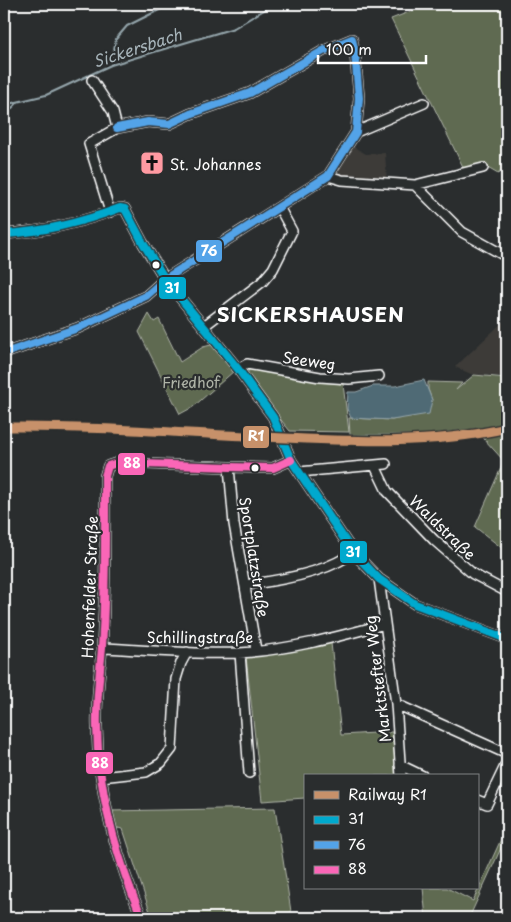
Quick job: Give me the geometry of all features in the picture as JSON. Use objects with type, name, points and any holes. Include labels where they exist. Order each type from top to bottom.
[{"type":"street","points":[[4,350],[11,351],[78,328],[146,296],[165,280],[328,176],[356,132],[360,98],[352,39],[323,51],[250,93],[190,114],[170,128],[148,122],[117,128],[89,144],[110,212]]},
{"type":"street","points":[[92,80],[113,112],[117,128]]},
{"type":"street","points":[[356,132],[424,103]]},
{"type":"street","points":[[328,176],[351,181],[415,185],[483,168]]},
{"type":"street","points":[[415,185],[462,232],[507,257]]},
{"type":"street","points":[[204,326],[262,282],[273,269],[292,231],[279,207]]},
{"type":"street","points":[[4,234],[84,221],[120,208],[125,209],[150,257],[165,280],[238,369],[273,417],[291,460],[353,552],[379,579],[415,604],[507,639]]},
{"type":"street","name":"Seeweg","points":[[238,369],[247,364],[320,378],[349,379],[379,376]]},
{"type":"street","name":"Hohenfelder Straße","points":[[142,918],[130,890],[112,827],[101,777],[96,727],[106,560],[104,476],[108,466],[117,463],[273,468],[291,460]]},
{"type":"street","points":[[299,472],[386,464]]},
{"type":"street","name":"Waldstraße","points":[[375,466],[387,491],[434,540],[473,574],[507,592]]},
{"type":"street","name":"Sportplatzstraße","points":[[229,468],[234,524],[256,650]]},
{"type":"street","points":[[245,585],[278,581],[337,564],[353,552]]},
{"type":"street","name":"Marktstefter Weg","points":[[379,579],[396,704],[400,774]]},
{"type":"street","name":"Schillingstraße","points":[[102,648],[240,653],[287,647],[346,635],[385,624]]},
{"type":"street","points":[[101,777],[146,772],[161,763],[172,749],[176,679],[187,652]]},
{"type":"street","points":[[240,653],[249,773]]},
{"type":"street","points":[[396,704],[507,754]]},
{"type":"street","points":[[478,800],[487,804],[507,762]]},
{"type":"street","points":[[400,765],[419,774]]},
{"type":"shaded area","points":[[352,146],[366,154],[385,153],[387,181],[339,176],[339,165]]},
{"type":"shaded area","points":[[507,318],[507,377],[471,374],[455,367]]},
{"type":"green space","points":[[430,4],[507,4],[507,164],[498,174],[486,167],[465,171],[391,19]]},
{"type":"green space","name":"Friedhof","points":[[149,314],[154,322],[159,319],[180,362],[203,347],[215,344],[234,371],[193,407],[180,414],[139,332]]},
{"type":"green space","points":[[249,369],[343,384],[349,432],[290,431],[246,377]]},
{"type":"green space","points":[[474,375],[507,378],[507,552],[475,527],[504,461],[475,429],[423,435],[350,435],[349,418],[392,420],[406,417],[432,400],[428,389],[428,382],[462,383],[456,390]]},
{"type":"green space","points":[[331,643],[341,735],[392,732],[397,774],[304,774],[304,798],[262,801],[246,657]]},
{"type":"green space","points":[[275,808],[292,918],[152,918],[123,829],[112,827],[108,811]]},
{"type":"green space","points":[[507,826],[507,835],[469,918],[426,918],[423,890],[451,890],[473,901]]},
{"type":"water","points":[[424,380],[432,400],[429,414],[392,420],[351,418],[347,409],[348,392],[356,392],[373,386],[395,386]]},
{"type":"waterway","points":[[111,65],[116,39],[127,26],[171,4]]},
{"type":"waterway","name":"Sickersbach","points":[[4,105],[46,95],[111,65],[234,28],[274,4]]},
{"type":"waterway","name":"Sickersbach","points":[[340,4],[363,7],[386,4]]},
{"type":"waterway","points":[[4,116],[18,102]]},
{"type":"rail line","name":"R1","points":[[4,427],[102,429],[326,440],[387,441],[447,438],[507,428]]},
{"type":"transit line","name":"76","points":[[4,350],[11,351],[78,328],[146,296],[165,279],[328,176],[356,132],[359,98],[352,39],[323,51],[250,93],[190,114],[169,124],[148,122],[117,128]]},
{"type":"transit line","name":"31","points":[[4,234],[48,229],[92,218],[120,208],[125,209],[165,279],[238,369],[273,417],[291,460],[353,552],[379,579],[415,604],[507,639]]},
{"type":"transit line","name":"88","points":[[142,918],[110,825],[98,751],[97,707],[105,583],[105,476],[108,466],[117,463],[273,468],[291,460]]},
{"type":"place","name":"St. Johannes","points":[[152,163]]},
{"type":"district","name":"SICKERSHAUSEN","points":[[311,314]]}]
